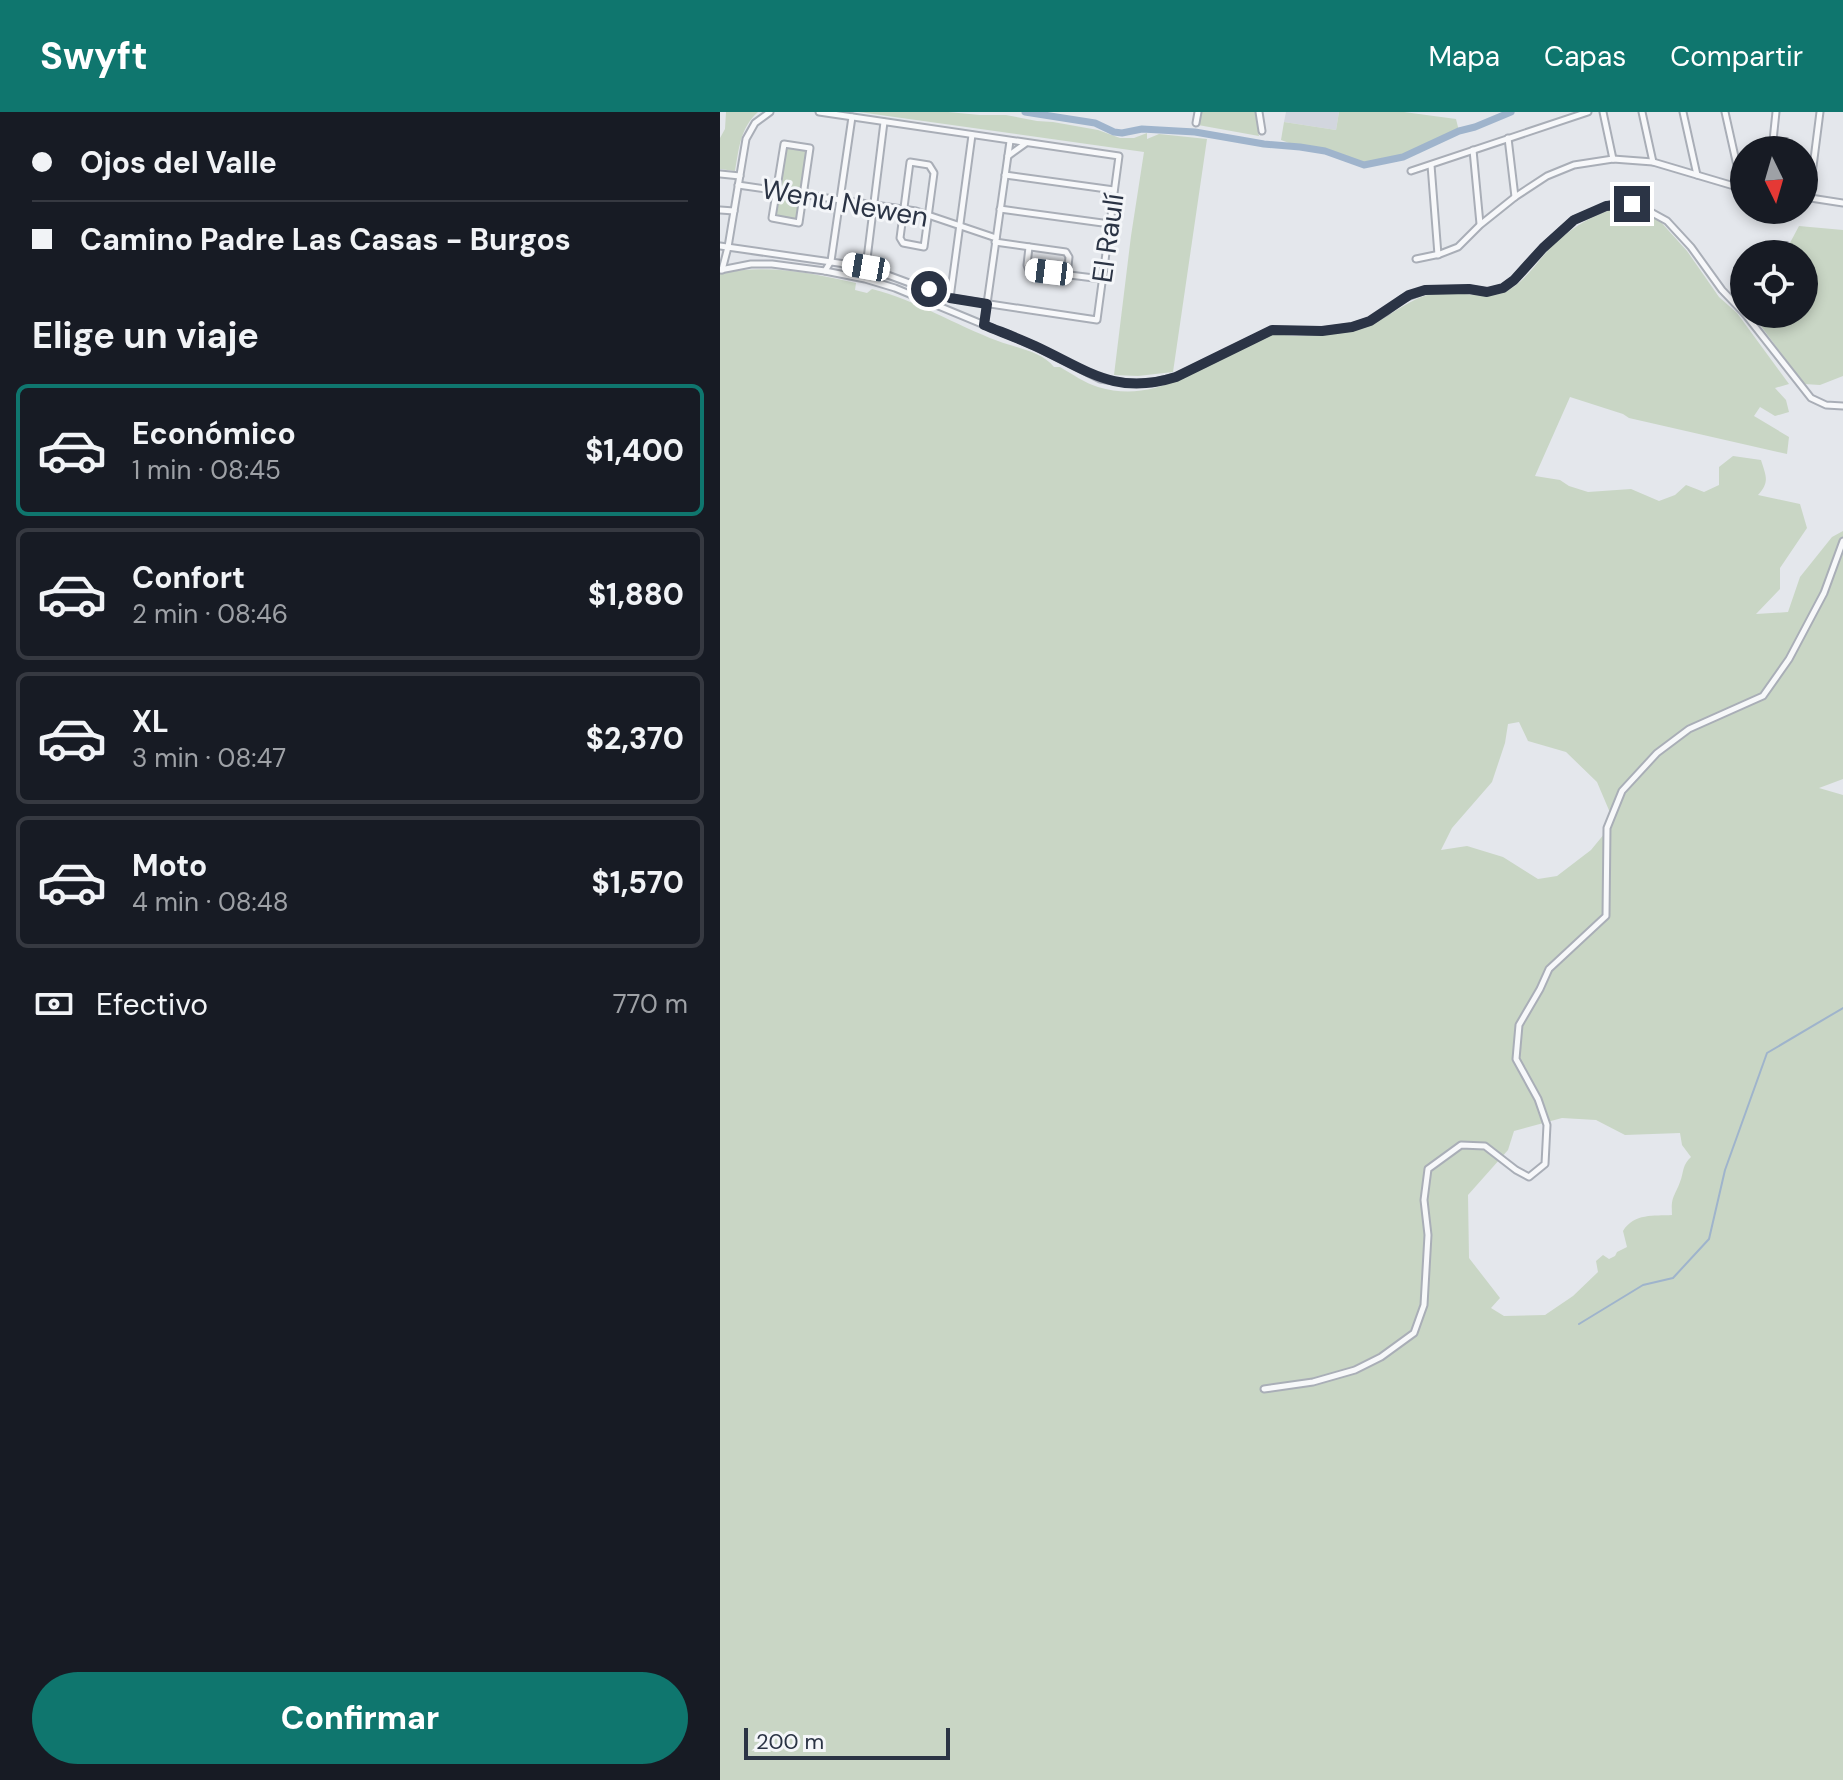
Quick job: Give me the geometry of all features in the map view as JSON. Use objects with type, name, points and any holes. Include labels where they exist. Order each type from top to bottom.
[{"type":"street","points":[[770,112],[755,123],[746,139],[728,247],[721,270],[761,264],[865,279],[895,288],[1035,346],[1100,379],[1127,383],[1162,381],[1272,330],[1322,331],[1352,327],[1370,321],[1409,295],[1425,290],[1469,289],[1487,292],[1503,288],[1574,220],[1606,206],[1621,204],[1632,204],[1667,221],[1730,298]]},
{"type":"street","points":[[819,112],[851,114],[884,122],[1026,143]]},
{"type":"street","points":[[1196,123],[1198,112]]},
{"type":"street","points":[[1259,112],[1262,131]]},
{"type":"street","points":[[1411,171],[1588,112]]},
{"type":"street","points":[[1603,112],[1613,159]]},
{"type":"street","points":[[1642,112],[1653,162]]},
{"type":"street","points":[[1683,112],[1697,175]]},
{"type":"street","points":[[1725,112],[1731,136]]},
{"type":"street","points":[[1773,136],[1776,112]]},
{"type":"street","points":[[1816,136],[1820,112]]},
{"type":"street","points":[[825,271],[831,261],[851,114]]},
{"type":"street","points":[[866,267],[884,122]]},
{"type":"street","points":[[950,298],[972,135]]},
{"type":"street","points":[[1508,138],[1515,197]]},
{"type":"street","points":[[984,325],[1010,141]]},
{"type":"street","points":[[1007,157],[1026,143]]},
{"type":"street","name":"El Raulí","points":[[987,304],[1097,320],[1119,156],[1026,143]]},
{"type":"street","points":[[784,144],[810,148],[803,194],[799,223],[772,218],[784,144]]},
{"type":"street","points":[[1473,150],[1480,225]]},
{"type":"street","points":[[1416,259],[1458,247],[1515,197],[1547,176],[1574,165],[1613,159],[1653,162],[1730,185]]},
{"type":"street","points":[[910,162],[929,165],[934,175],[924,247],[903,243],[900,238],[904,210],[910,162]]},
{"type":"street","points":[[1431,165],[1438,255]]},
{"type":"street","points":[[720,174],[740,176]]},
{"type":"street","points":[[1005,175],[1114,190]]},
{"type":"street","name":"Wenu Newen","points":[[738,185],[904,210],[928,215],[996,240],[1067,252],[1067,275]]},
{"type":"street","points":[[1818,200],[1843,203]]},
{"type":"street","points":[[1000,209],[1110,224]]},
{"type":"street","points":[[720,210],[734,211]]},
{"type":"street","points":[[720,246],[866,267],[950,298],[987,304]]},
{"type":"street","points":[[1029,247],[1029,270],[1102,279]]},
{"type":"street","points":[[1756,328],[1811,398],[1826,405],[1843,406]]},
{"type":"street","points":[[1264,1389],[1313,1382],[1355,1370],[1381,1357],[1414,1333],[1424,1305],[1428,1235],[1424,1200],[1428,1169],[1461,1145],[1485,1146],[1529,1177],[1545,1164],[1547,1125],[1538,1099],[1516,1059],[1519,1025],[1549,969],[1606,916],[1607,828],[1622,791],[1657,753],[1689,729],[1763,696],[1789,659],[1824,593],[1843,541]]},
{"type":"shaded area","points":[[1286,112],[1339,112],[1336,130],[1284,122]]},
{"type":"green space","points":[[726,112],[758,112],[744,132],[735,171],[720,169],[720,138],[725,129]]},
{"type":"green space","points":[[859,112],[1006,115],[1098,130],[1120,138],[1134,138],[1147,133],[1147,139],[1159,134],[1207,139],[1173,372],[1114,375],[1144,152]]},
{"type":"green space","points":[[1201,112],[1255,112],[1259,136],[1198,125]]},
{"type":"green space","points":[[1339,112],[1404,112],[1456,119],[1459,131],[1403,157],[1364,165],[1281,140],[1284,122],[1336,130]]},
{"type":"green space","points":[[785,148],[807,151],[801,190],[779,187]]},
{"type":"green space","points":[[778,196],[801,199],[798,219],[774,215]]},
{"type":"green space","points":[[1612,209],[1631,209],[1659,220],[1687,251],[1719,297],[1730,307],[1730,328],[1748,328],[1789,384],[1775,388],[1786,400],[1789,412],[1775,416],[1760,407],[1754,416],[1789,437],[1787,454],[1629,418],[1570,397],[1535,476],[1560,480],[1588,492],[1631,489],[1659,501],[1675,495],[1686,485],[1704,492],[1719,485],[1719,467],[1733,456],[1761,460],[1766,479],[1758,495],[1800,504],[1807,528],[1780,568],[1780,589],[1756,614],[1788,612],[1800,577],[1832,537],[1843,531],[1843,779],[1819,788],[1843,795],[1843,1780],[720,1780],[720,274],[771,269],[856,283],[855,290],[867,293],[872,289],[904,300],[982,335],[1035,354],[1054,367],[1060,367],[1093,385],[1116,391],[1134,391],[1183,378],[1271,335],[1353,331],[1430,294],[1448,292],[1485,296],[1502,293],[1523,279],[1551,247],[1587,220]],"holes":[[[1519,722],[1528,741],[1566,752],[1597,782],[1614,822],[1591,850],[1557,876],[1538,879],[1503,857],[1467,846],[1441,850],[1452,828],[1492,782],[1508,724]],[[1562,1118],[1596,1120],[1625,1135],[1680,1133],[1682,1145],[1691,1157],[1673,1197],[1672,1215],[1633,1221],[1623,1231],[1627,1247],[1609,1259],[1603,1255],[1596,1261],[1598,1272],[1573,1296],[1545,1315],[1504,1316],[1491,1308],[1500,1298],[1469,1258],[1468,1195],[1508,1150],[1514,1131]]]},
{"type":"green space","points":[[1799,226],[1843,230],[1843,376],[1820,385],[1804,384],[1762,328],[1818,328],[1818,240],[1792,240]]},
{"type":"waterway","points":[[1025,112],[1095,123],[1114,132],[1142,129],[1195,132],[1300,147],[1325,151],[1364,165],[1403,157],[1459,131],[1511,112]]},
{"type":"waterway","points":[[1579,1324],[1643,1285],[1673,1278],[1709,1239],[1725,1170],[1767,1053],[1843,1008]]},
{"type":"route","points":[[929,289],[950,298],[987,304],[984,325],[1035,346],[1100,379],[1127,383],[1162,381],[1272,330],[1322,331],[1352,327],[1370,321],[1409,295],[1425,290],[1493,292],[1508,286],[1574,220],[1612,204],[1632,204]]}]
